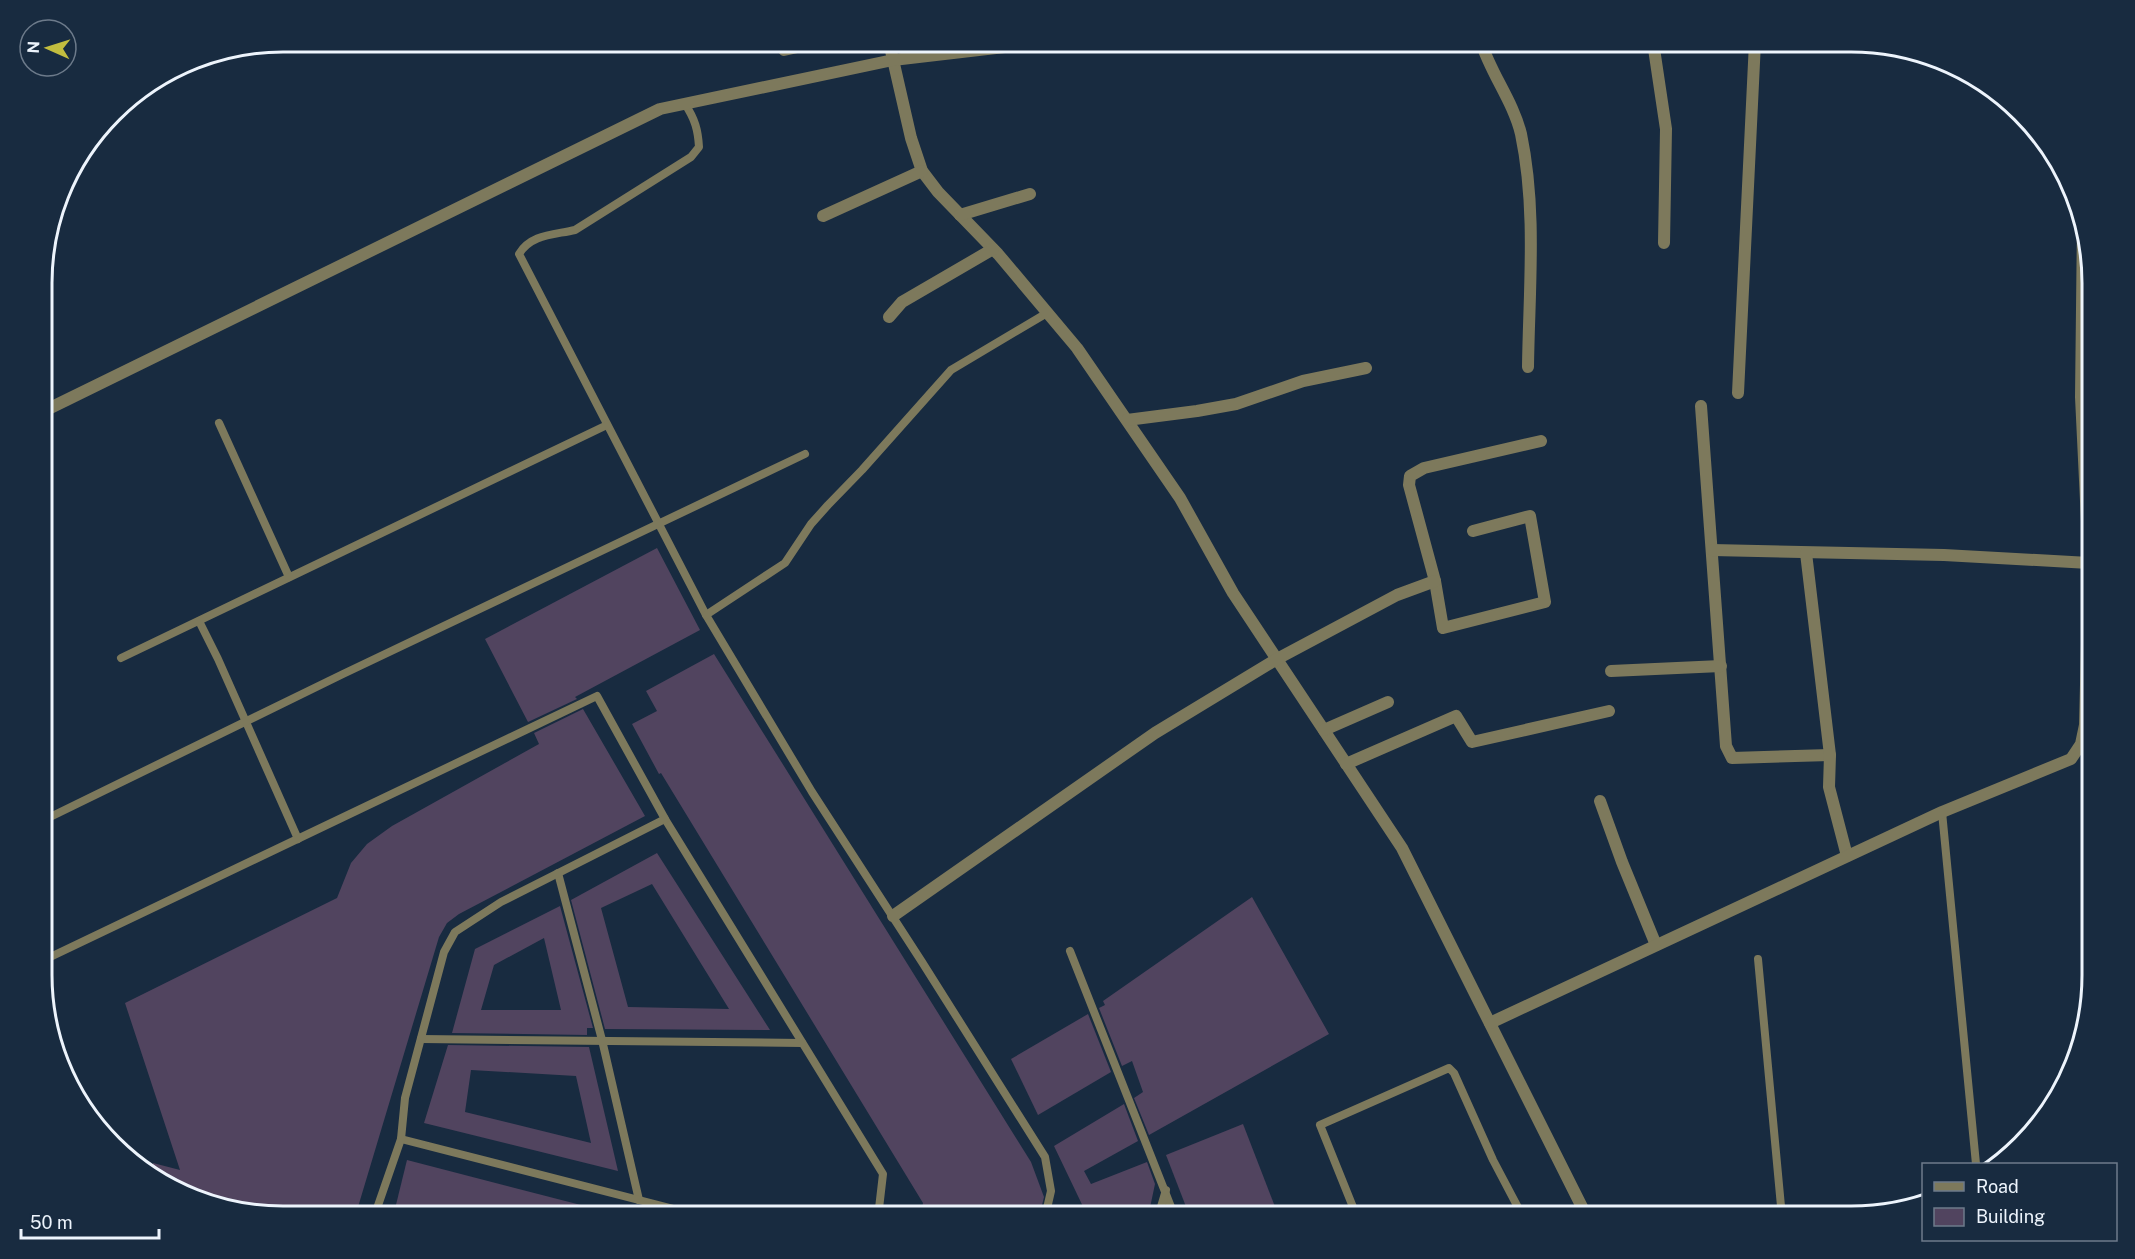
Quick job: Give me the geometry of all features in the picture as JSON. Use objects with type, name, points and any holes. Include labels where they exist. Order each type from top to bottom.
[{"type":"street","points":[[891,52],[911,138],[922,171],[938,192],[993,249],[1077,348],[1180,498],[1233,593],[1402,848],[1582,1206]]},
{"type":"street","points":[[52,407],[660,109],[893,60],[961,52]]},
{"type":"street","points":[[1484,52],[1515,114],[1521,134],[1528,182],[1530,214],[1528,367]]},
{"type":"street","points":[[1654,52],[1666,129],[1664,243]]},
{"type":"street","points":[[1738,393],[1755,52]]},
{"type":"street","points":[[824,216],[922,171]]},
{"type":"street","points":[[960,215],[1030,194]]},
{"type":"street","points":[[889,317],[903,302],[993,249]]},
{"type":"street","points":[[2082,341],[2082,415]]},
{"type":"street","points":[[1127,420],[1236,404],[1326,375],[1366,368]]},
{"type":"street","points":[[1701,406],[1726,746],[1732,758],[1830,755]]},
{"type":"street","points":[[1473,531],[1530,516],[1545,602],[1443,628],[1435,581],[1409,485],[1410,476],[1424,468],[1541,441]]},
{"type":"street","points":[[1712,550],[1944,555],[2082,563]]},
{"type":"street","points":[[1806,553],[1830,755],[1829,787],[1847,856]]},
{"type":"street","points":[[893,916],[1146,740],[1277,659],[1397,595],[1435,581]]},
{"type":"street","points":[[1611,671],[1720,666]]},
{"type":"street","points":[[1324,730],[1388,702]]},
{"type":"street","points":[[1346,764],[1456,716],[1472,742],[1609,711]]},
{"type":"street","points":[[1490,1023],[1942,812],[2071,759],[2082,739]]},
{"type":"street","points":[[1600,801],[1656,945]]},
{"type":"lane","points":[[685,104],[694,117],[698,130],[699,147],[691,157],[575,230],[538,236],[524,246],[519,254],[706,615],[812,792],[1045,1157],[1051,1191],[1048,1206]]},
{"type":"lane","points":[[706,615],[785,563],[811,524],[951,370],[1047,313]]},
{"type":"lane","points":[[219,423],[289,578]]},
{"type":"lane","points":[[121,658],[607,425]]},
{"type":"lane","points":[[52,816],[805,454]]},
{"type":"lane","points":[[199,621],[298,839]]},
{"type":"lane","points":[[52,956],[597,696],[664,819],[883,1174],[879,1206]]},
{"type":"lane","points":[[1942,812],[1976,1163]]},
{"type":"lane","points":[[378,1206],[401,1139],[405,1098],[444,952],[455,932],[501,902],[664,819]]},
{"type":"lane","points":[[558,873],[602,1040],[639,1200]]},
{"type":"lane","points":[[1070,951],[1171,1206]]},
{"type":"lane","points":[[1758,959],[1781,1206]]},
{"type":"lane","points":[[420,1039],[802,1043]]},
{"type":"lane","points":[[1353,1206],[1320,1125],[1449,1068],[1454,1073],[1493,1160],[1517,1206]]},
{"type":"lane","points":[[401,1139],[662,1206]]},
{"type":"lane","points":[[1161,1206],[1166,1190]]},
{"type":"building","points":[[657,548],[700,630],[575,697],[577,699],[528,722],[485,639]]},
{"type":"building","points":[[714,654],[1031,1162],[1044,1197],[1042,1206],[922,1206],[923,1203],[661,773],[659,774],[632,724],[657,711],[646,691]]},
{"type":"building","points":[[583,709],[645,816],[459,914],[447,923],[439,937],[358,1206],[253,1205],[224,1199],[195,1189],[153,1166],[153,1163],[180,1170],[125,1003],[337,898],[351,863],[367,844],[392,826],[539,744],[534,733]]},
{"type":"building","points":[[657,853],[770,1030],[605,1029],[571,900]],"holes":[[[652,884],[729,1009],[628,1007],[601,908]]]},
{"type":"building","points":[[1252,897],[1329,1034],[1149,1135],[1134,1098],[1143,1092],[1132,1061],[1122,1066],[1099,1008],[1105,1005],[1103,1001]]},
{"type":"building","points":[[560,906],[593,1028],[587,1028],[587,1035],[452,1033],[475,949]],"holes":[[[544,938],[561,1010],[481,1010],[494,965]]]},
{"type":"building","points":[[1088,1014],[1111,1072],[1038,1115],[1011,1059]]},
{"type":"building","points":[[448,1045],[589,1047],[618,1171],[424,1123]],"holes":[[[471,1070],[576,1076],[591,1143],[465,1112]]]},
{"type":"building","points":[[1124,1104],[1138,1141],[1084,1171],[1091,1184],[1147,1162],[1155,1184],[1150,1206],[1083,1206],[1054,1146]]},
{"type":"building","points":[[1243,1124],[1275,1206],[1186,1206],[1166,1155]]},
{"type":"building","points":[[407,1160],[585,1206],[396,1206]]}]
